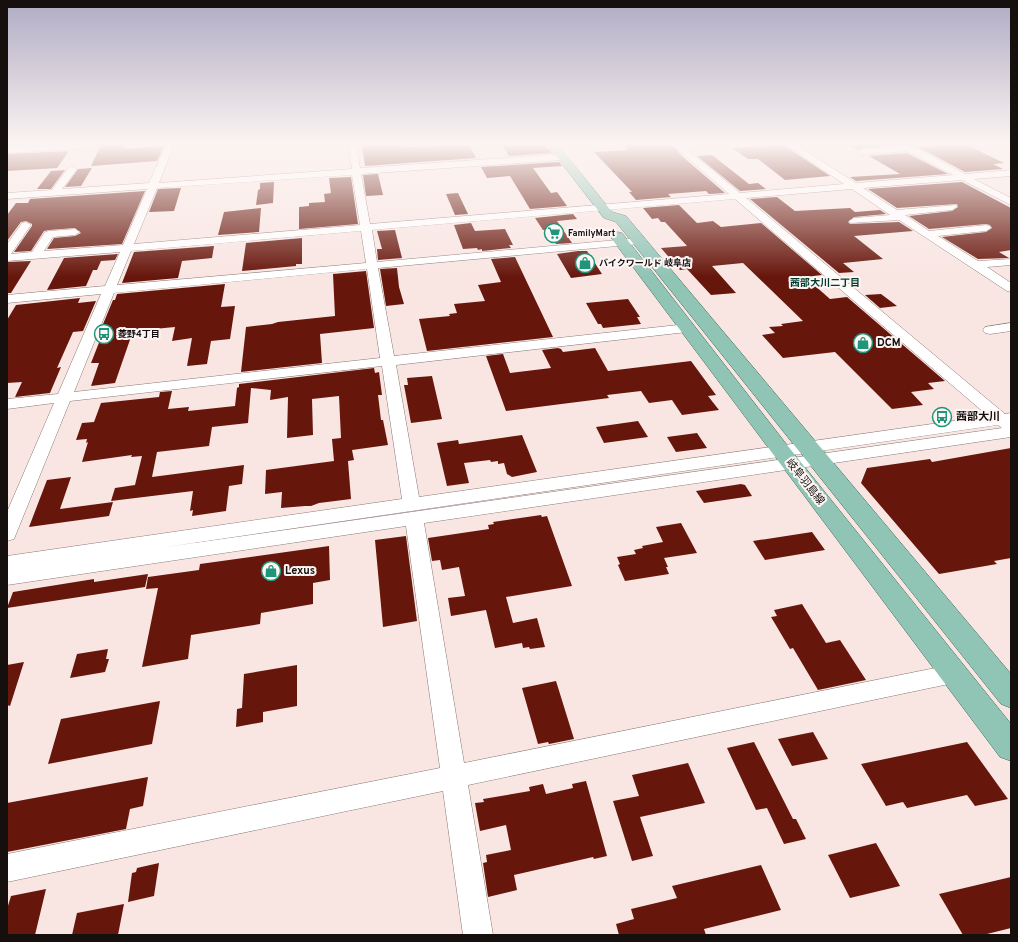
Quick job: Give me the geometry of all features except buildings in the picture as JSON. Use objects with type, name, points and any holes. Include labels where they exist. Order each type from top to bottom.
[{"type":"main road","name":"岐阜羽島線","points":[[587,189],[605,212],[606,221],[630,241],[812,453],[1011,695]]},
{"type":"main road","name":"岐阜羽島線","points":[[630,241],[687,328],[1011,747]]},
{"type":"street","points":[[55,193],[58,189]]},
{"type":"street","points":[[7,196],[112,189]]},
{"type":"street","points":[[7,534],[152,189]]},
{"type":"street","points":[[360,189],[413,511],[478,935]]},
{"type":"street","points":[[729,189],[1009,424]]},
{"type":"street","points":[[7,258],[367,228],[605,212],[738,197],[832,189]]},
{"type":"street","points":[[858,189],[1011,288]]},
{"type":"street","points":[[985,189],[1011,202]]},
{"type":"street","points":[[870,197],[884,196]]},
{"type":"street","points":[[854,221],[952,207]]},
{"type":"street","points":[[7,252],[26,225]]},
{"type":"street","points":[[927,234],[986,228]]},
{"type":"street","points":[[36,256],[49,234],[75,232]]},
{"type":"street","points":[[7,299],[630,241]]},
{"type":"street","points":[[976,266],[1011,262]]},
{"type":"street","points":[[990,330],[1011,327]]},
{"type":"street","points":[[7,404],[687,328]]},
{"type":"street","points":[[7,563],[413,511],[1009,424]]},
{"type":"street","points":[[7,577],[413,511]]},
{"type":"street","points":[[7,868],[454,778],[955,674]]},
{"type":"place","name":"FamilyMart","points":[[554,233]]},
{"type":"place","name":"バイクワールド 岐阜店","points":[[585,263]]},
{"type":"place","name":"菱野4丁目","points":[[104,334]]},
{"type":"place","name":"DCM","points":[[863,343]]},
{"type":"place","name":"茜部大川","points":[[942,417]]},
{"type":"place","name":"Lexus","points":[[271,571]]},
{"type":"district","name":"茜部大川二丁目","points":[[825,283]]}]
